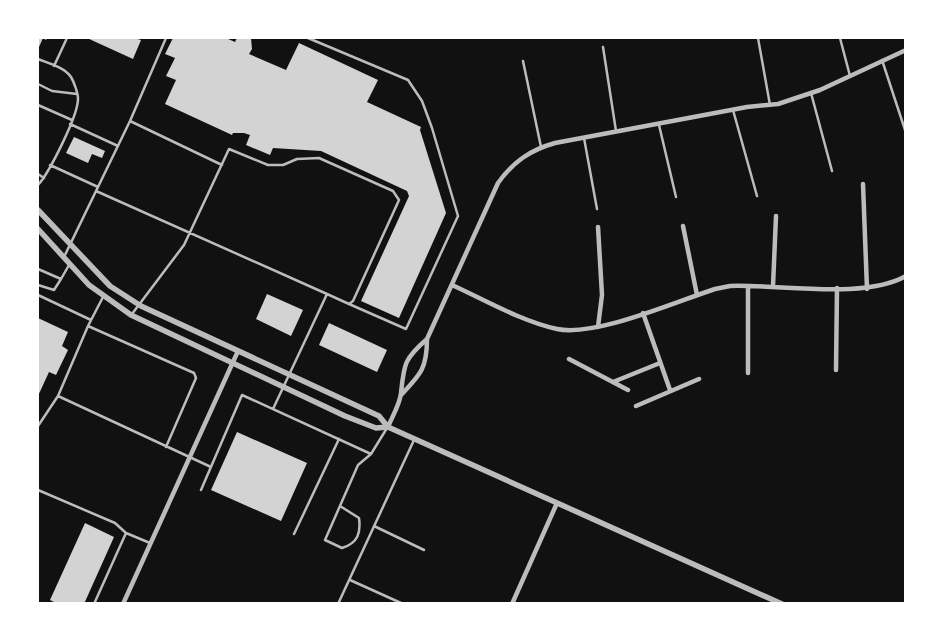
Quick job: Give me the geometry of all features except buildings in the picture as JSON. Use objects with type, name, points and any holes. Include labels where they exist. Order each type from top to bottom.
[{"type":"street","points":[[388,427],[401,395],[421,374],[426,364],[427,339],[498,183],[520,158],[541,147],[658,123],[770,104],[811,93],[906,50]]},
{"type":"street","points":[[863,184],[867,289]]},
{"type":"street","points":[[38,210],[110,286],[138,304],[379,416],[388,427],[782,604]]},
{"type":"street","points":[[773,286],[776,216]]},
{"type":"street","points":[[683,226],[697,295]]},
{"type":"street","points":[[598,227],[602,295],[598,327]]},
{"type":"street","points":[[38,229],[70,265],[103,297],[131,316],[376,428],[388,427]]},
{"type":"street","points":[[452,285],[542,325],[575,330],[598,327],[715,289],[748,286],[867,289],[880,287],[906,276]]},
{"type":"street","points":[[748,286],[748,374]]},
{"type":"street","points":[[836,370],[837,288]]},
{"type":"street","points":[[643,313],[670,390]]},
{"type":"street","points":[[401,395],[400,380],[405,364],[413,350],[427,339]]},
{"type":"street","points":[[123,604],[238,351]]},
{"type":"street","points":[[569,359],[628,390]]},
{"type":"street","points":[[612,382],[660,363]]},
{"type":"street","points":[[636,406],[699,379]]},
{"type":"street","points":[[512,604],[557,503]]},
{"type":"lane","points":[[54,66],[67,38]]},
{"type":"lane","points":[[64,258],[130,121],[166,38]]},
{"type":"lane","points":[[50,166],[190,232],[406,329],[458,216],[432,128],[422,101],[408,80],[308,38]]},
{"type":"lane","points":[[758,38],[770,104]]},
{"type":"lane","points":[[840,38],[850,76]]},
{"type":"lane","points":[[603,47],[616,131]]},
{"type":"lane","points":[[38,59],[54,66],[71,77],[78,98],[72,120],[44,178],[38,186]]},
{"type":"lane","points":[[523,60],[541,147]]},
{"type":"lane","points":[[882,60],[906,133]]},
{"type":"lane","points":[[38,84],[52,90],[77,94]]},
{"type":"lane","points":[[811,93],[832,171]]},
{"type":"lane","points":[[38,105],[72,120]]},
{"type":"lane","points":[[734,110],[757,196]]},
{"type":"lane","points":[[130,121],[222,165]]},
{"type":"lane","points":[[658,123],[676,197]]},
{"type":"lane","points":[[70,124],[118,146]]},
{"type":"lane","points":[[584,138],[597,209]]},
{"type":"lane","points":[[131,316],[138,304],[175,258],[190,232],[230,149],[268,165],[282,165],[298,158],[319,158],[393,191],[399,200],[353,302],[349,304]]},
{"type":"lane","points":[[38,174],[44,178]]},
{"type":"lane","points":[[38,285],[54,290],[70,265]]},
{"type":"lane","points":[[38,268],[61,279]]},
{"type":"lane","points":[[274,409],[327,294]]},
{"type":"lane","points":[[38,295],[91,320]]},
{"type":"lane","points":[[38,426],[58,396],[88,326],[103,297]]},
{"type":"lane","points":[[88,326],[194,374],[196,378],[166,447]]},
{"type":"lane","points":[[202,490],[242,394],[371,454]]},
{"type":"lane","points":[[58,396],[211,467]]},
{"type":"lane","points":[[340,506],[359,518],[361,530],[358,538],[350,545],[342,548],[325,540],[358,465],[371,454],[388,427]]},
{"type":"lane","points":[[294,534],[338,439]]},
{"type":"lane","points":[[338,604],[415,439]]},
{"type":"lane","points":[[38,490],[115,523],[126,533],[150,544]]},
{"type":"lane","points":[[374,526],[424,550]]},
{"type":"lane","points":[[94,604],[126,533]]},
{"type":"lane","points":[[349,580],[401,603]]}]
